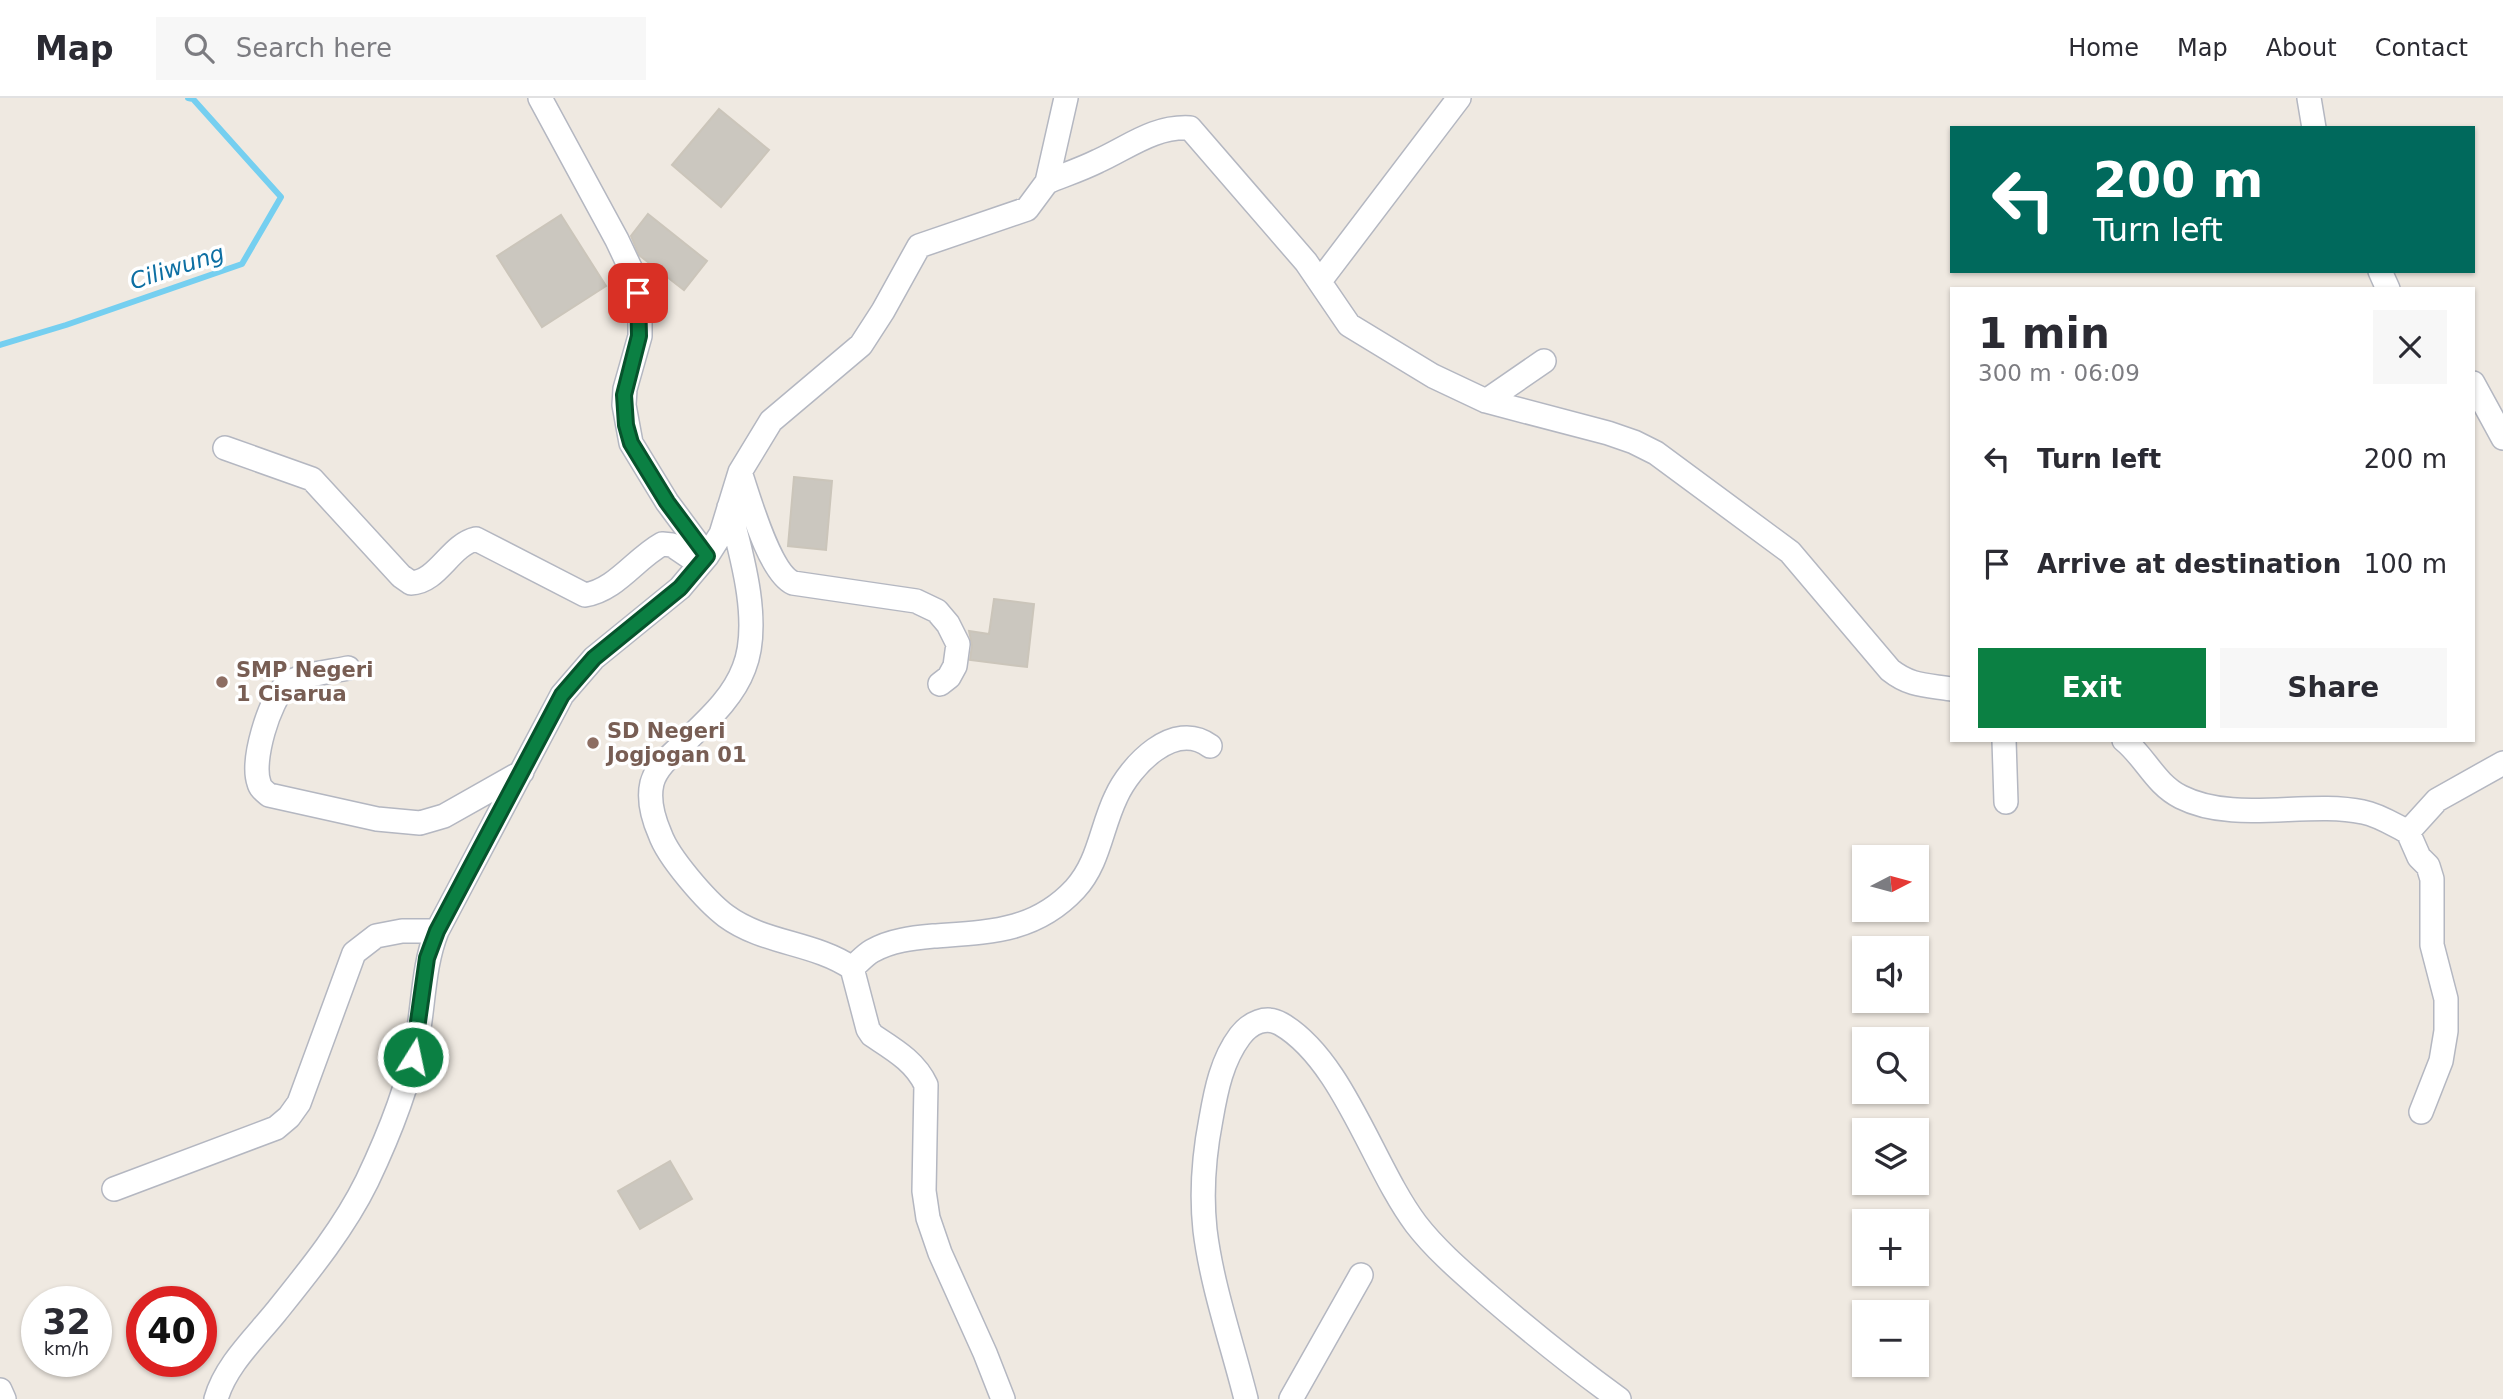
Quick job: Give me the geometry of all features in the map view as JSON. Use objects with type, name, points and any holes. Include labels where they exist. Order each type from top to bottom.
[{"type":"street","points":[[540,98],[634,276],[640,310],[639,336],[625,389],[624,405],[631,443],[704,560]]},
{"type":"street","points":[[216,1399],[234,1365],[306,1275],[366,1182],[397,1109],[410,1069],[418,1034],[427,958],[437,931],[562,695],[575,677],[623,632],[680,588],[704,560],[721,534],[740,472],[776,415],[861,345],[919,246],[1027,209],[1047,183],[1066,98]]},
{"type":"street","points":[[1320,281],[1459,98]]},
{"type":"street","points":[[2309,98],[2314,126]]},
{"type":"street","points":[[1047,183],[1100,160],[1139,138],[1191,128],[1306,262],[1349,325],[1433,376],[1486,401],[1608,433],[1656,453],[1790,552],[1890,670],[1902,680],[1911,684],[1950,689]]},
{"type":"street","points":[[1486,401],[1544,361]]},
{"type":"street","points":[[2475,387],[2503,438]]},
{"type":"street","points":[[225,447],[312,478],[401,576],[411,583],[424,580],[466,542],[476,539],[585,595],[617,580],[662,544],[673,545],[704,560]]},
{"type":"street","points":[[740,472],[758,526],[777,568],[787,580],[916,601],[937,611],[956,638],[958,653],[952,672],[940,684]]},
{"type":"street","points":[[729,507],[748,588],[748,656],[738,682],[728,697],[667,760],[653,779],[650,794],[654,819],[670,855],[724,914],[761,936],[830,956],[852,968],[868,1029],[872,1035],[911,1061],[926,1085],[924,1191],[928,1218],[940,1253],[1003,1399]]},
{"type":"street","points":[[348,668],[298,678],[283,688],[269,716],[257,759],[260,786],[269,795],[377,819],[420,823],[444,816],[522,772]]},
{"type":"street","points":[[852,968],[873,950],[899,940],[1013,928],[1037,919],[1062,902],[1085,878],[1093,864],[1115,798],[1142,762],[1172,740],[1194,739],[1210,746]]},
{"type":"street","points":[[2004,742],[2006,802]]},
{"type":"street","points":[[2126,742],[2167,790],[2192,803],[2249,810],[2363,812],[2408,832],[2419,857],[2428,866],[2432,879],[2432,945],[2446,999],[2446,1031],[2441,1061],[2421,1112]]},
{"type":"street","points":[[2408,832],[2437,800],[2503,763]]},
{"type":"street","points":[[114,1189],[276,1128],[299,1103],[354,953],[376,936],[402,931],[437,931]]},
{"type":"street","points":[[1246,1399],[1210,1262],[1203,1205],[1208,1135],[1218,1083],[1230,1052],[1245,1030],[1265,1020],[1278,1021],[1297,1035],[1326,1069],[1415,1223],[1436,1246],[1529,1331],[1619,1399]]},
{"type":"street","points":[[1291,1399],[1361,1275]]},
{"type":"street","points":[[0,1390],[4,1399]]},
{"type":"building","points":[[719,109],[769,150],[721,207],[672,165]]},
{"type":"building","points":[[648,214],[707,261],[684,290],[639,255],[631,236]]},
{"type":"building","points":[[561,215],[606,286],[542,327],[497,256]]},
{"type":"building","points":[[794,477],[832,481],[826,550],[788,546]]},
{"type":"building","points":[[994,599],[1034,604],[1027,667],[970,660],[972,645],[969,631],[989,634]]},
{"type":"building","points":[[670,1161],[692,1199],[640,1229],[618,1191]]},
{"type":"waterway","name":"Ciliwung","points":[[0,345],[242,264],[281,197],[193,99],[188,98]]},
{"type":"place","name":"SMP Negeri 1 Cisarua","points":[[222,682]]},
{"type":"place","name":"SD Negeri Jogjogan 01","points":[[593,743]]},
{"type":"route","points":[[413,1057],[430,947],[456,891],[562,695],[594,658],[680,588],[707,556],[667,502],[628,434],[624,395],[639,336],[638,293]]}]
